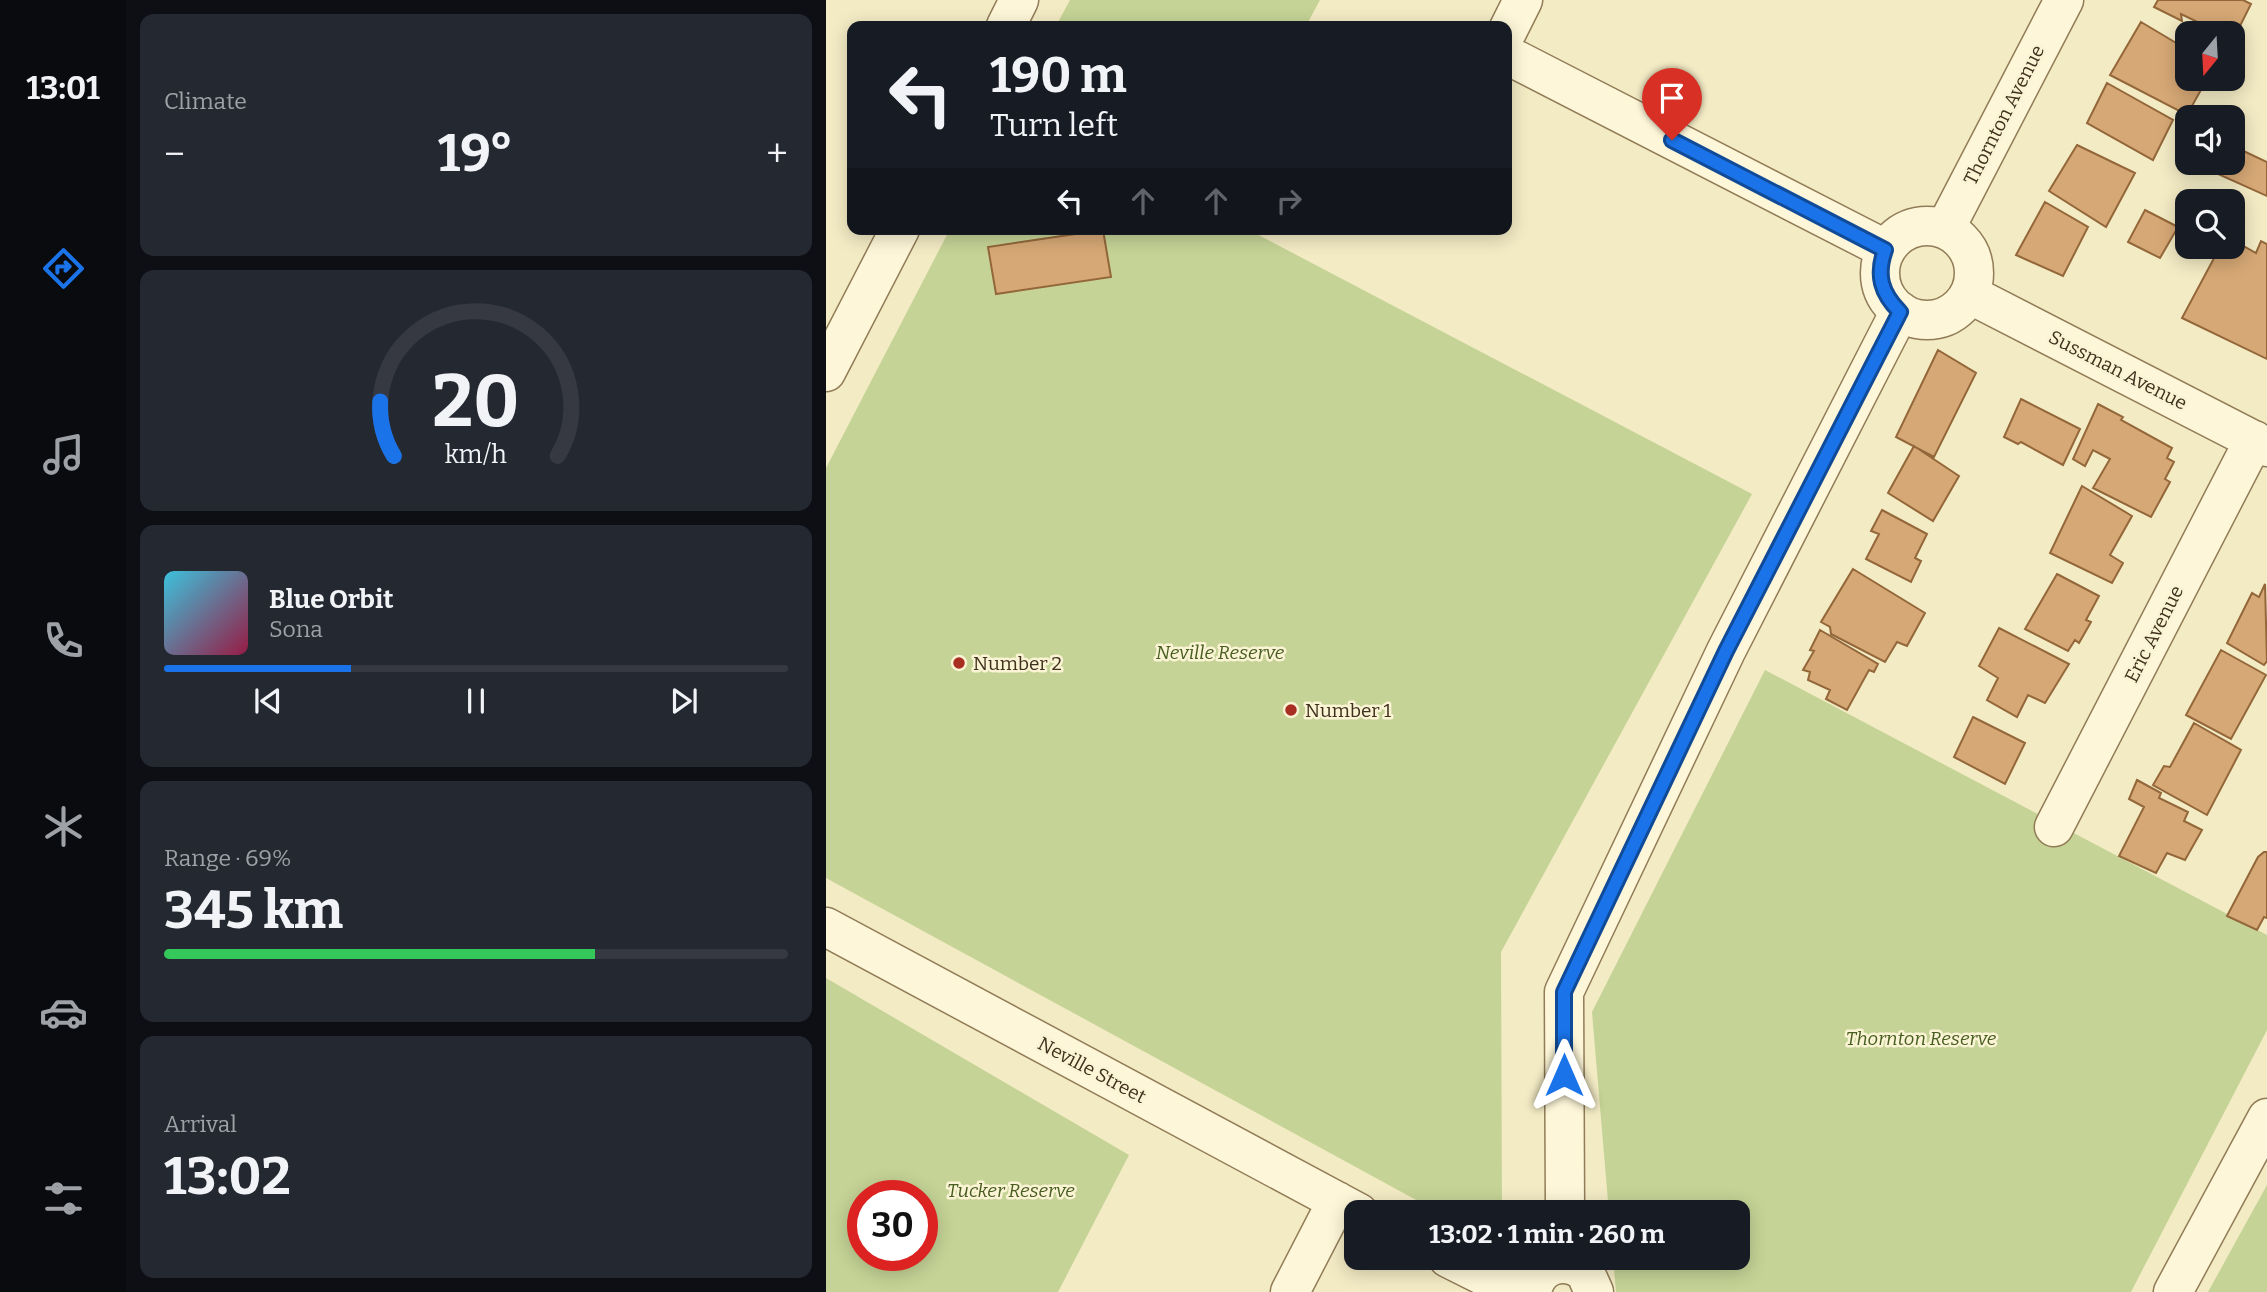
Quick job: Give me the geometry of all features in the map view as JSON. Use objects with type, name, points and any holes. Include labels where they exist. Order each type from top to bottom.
[{"type":"street","points":[[1008,21],[1019,0]]},
{"type":"street","points":[[1512,23],[1523,0]]},
{"type":"street","name":"Thornton Avenue","points":[[1945,229],[2064,0]]},
{"type":"street","points":[[1512,58],[1885,250]]},
{"type":"street","points":[[1932,226],[1945,229],[1958,238],[1968,250],[1973,264],[1969,294],[1960,307],[1947,315],[1931,319],[1915,318],[1900,312],[1886,296],[1880,276],[1885,250],[1905,231],[1932,226]]},
{"type":"street","points":[[826,372],[897,235]]},
{"type":"street","name":"Sussman Avenue","points":[[1969,294],[2260,444]]},
{"type":"street","points":[[1565,1200],[1564,992],[1726,651],[1900,312]]},
{"type":"street","name":"Eric Avenue","points":[[2054,827],[2260,444]]},
{"type":"street","name":"Neville Street","points":[[826,927],[1344,1205]]},
{"type":"street","points":[[2173,1292],[2267,1118]]},
{"type":"street","points":[[1290,1292],[1344,1213]]},
{"type":"street","points":[[1472,1270],[1498,1283],[1532,1291],[1536,1278],[1543,1270]]},
{"type":"street","points":[[1582,1270],[1594,1292]]},
{"type":"green space","points":[[1070,0],[1320,0],[1309,21],[1059,21]]},
{"type":"green space","name":"Neville Reserve","points":[[947,235],[1258,235],[1752,494],[1501,952],[1502,1200],[1416,1200],[826,878],[826,468]]},
{"type":"green space","name":"Thornton Reserve","points":[[1765,670],[2267,935],[2267,1030],[2131,1292],[1616,1292],[1614,1270],[1750,1270],[1750,1200],[1608,1200],[1592,1012]]},
{"type":"green space","name":"Tucker Reserve","points":[[826,978],[1129,1155],[1058,1292],[826,1292]]},
{"type":"green space","points":[[2267,1185],[2267,1292],[2208,1292]]},
{"type":"building","points":[[2158,0],[2243,0],[2251,4],[2242,21],[2195,21],[2181,14],[2182,21],[2154,7]]},
{"type":"building","points":[[2141,22],[2175,42],[2175,91],[2200,91],[2193,105],[2175,105],[2175,109],[2110,75]]},
{"type":"building","points":[[2107,83],[2173,120],[2153,160],[2087,123]]},
{"type":"building","points":[[2077,145],[2135,173],[2106,227],[2049,191]]},
{"type":"building","points":[[2245,152],[2267,162],[2267,196],[2220,175],[2245,175]]},
{"type":"building","points":[[2045,202],[2088,227],[2063,276],[2016,255]]},
{"type":"building","points":[[2145,210],[2175,225],[2175,232],[2160,258],[2128,242]]},
{"type":"building","points":[[1069,235],[1104,235],[1111,277],[996,294],[988,247]]},
{"type":"building","points":[[2261,241],[2267,244],[2267,359],[2182,318],[2214,259],[2245,259],[2245,247],[2256,253]]},
{"type":"building","points":[[1938,350],[1976,373],[1934,457],[1896,437]]},
{"type":"building","points":[[2021,399],[2080,429],[2063,465],[2021,442],[2018,444],[2004,437]]},
{"type":"building","points":[[2098,404],[2172,448],[2167,458],[2174,462],[2165,479],[2170,482],[2151,517],[2093,488],[2110,459],[2093,450],[2085,466],[2073,459]]},
{"type":"building","points":[[1914,446],[1959,476],[1933,521],[1888,493]]},
{"type":"building","points":[[2082,486],[2132,516],[2110,555],[2123,563],[2112,583],[2050,553]]},
{"type":"building","points":[[1882,510],[1927,534],[1915,558],[1921,561],[1911,582],[1866,559],[1879,534],[1871,531]]},
{"type":"building","points":[[1853,569],[1925,613],[1907,646],[1897,642],[1885,662],[1831,634],[1830,627],[1821,622]]},
{"type":"building","points":[[2057,574],[2099,596],[2086,620],[2091,622],[2079,643],[2075,640],[2068,651],[2025,629]]},
{"type":"building","points":[[2265,584],[2267,661],[2264,665],[2227,643],[2252,593],[2259,597]]},
{"type":"building","points":[[1999,628],[2069,664],[2045,703],[2028,695],[2017,717],[1987,700],[1998,678],[1979,666]]},
{"type":"building","points":[[1820,630],[1878,664],[1874,672],[1869,670],[1847,710],[1826,699],[1830,690],[1808,680],[1810,672],[1803,670],[1814,651],[1810,650]]},
{"type":"building","points":[[2221,650],[2266,675],[2231,739],[2186,715]]},
{"type":"building","points":[[1973,717],[2025,743],[2005,784],[1954,757]]},
{"type":"building","points":[[2194,723],[2241,750],[2207,815],[2153,785],[2164,766],[2170,767]]},
{"type":"building","points":[[2137,780],[2161,793],[2159,798],[2188,812],[2184,821],[2202,830],[2185,860],[2167,853],[2156,873],[2119,856],[2144,807],[2129,799]]},
{"type":"building","points":[[2267,852],[2267,918],[2264,917],[2257,930],[2227,916],[2258,857]]},
{"type":"place","name":"Number 2","points":[[959,663]]},
{"type":"place","name":"Number 1","points":[[1291,710]]},
{"type":"route","points":[[1564,1075],[1564,992],[1726,651],[1900,312],[1883,290],[1880,276],[1885,250],[1672,140]]}]
